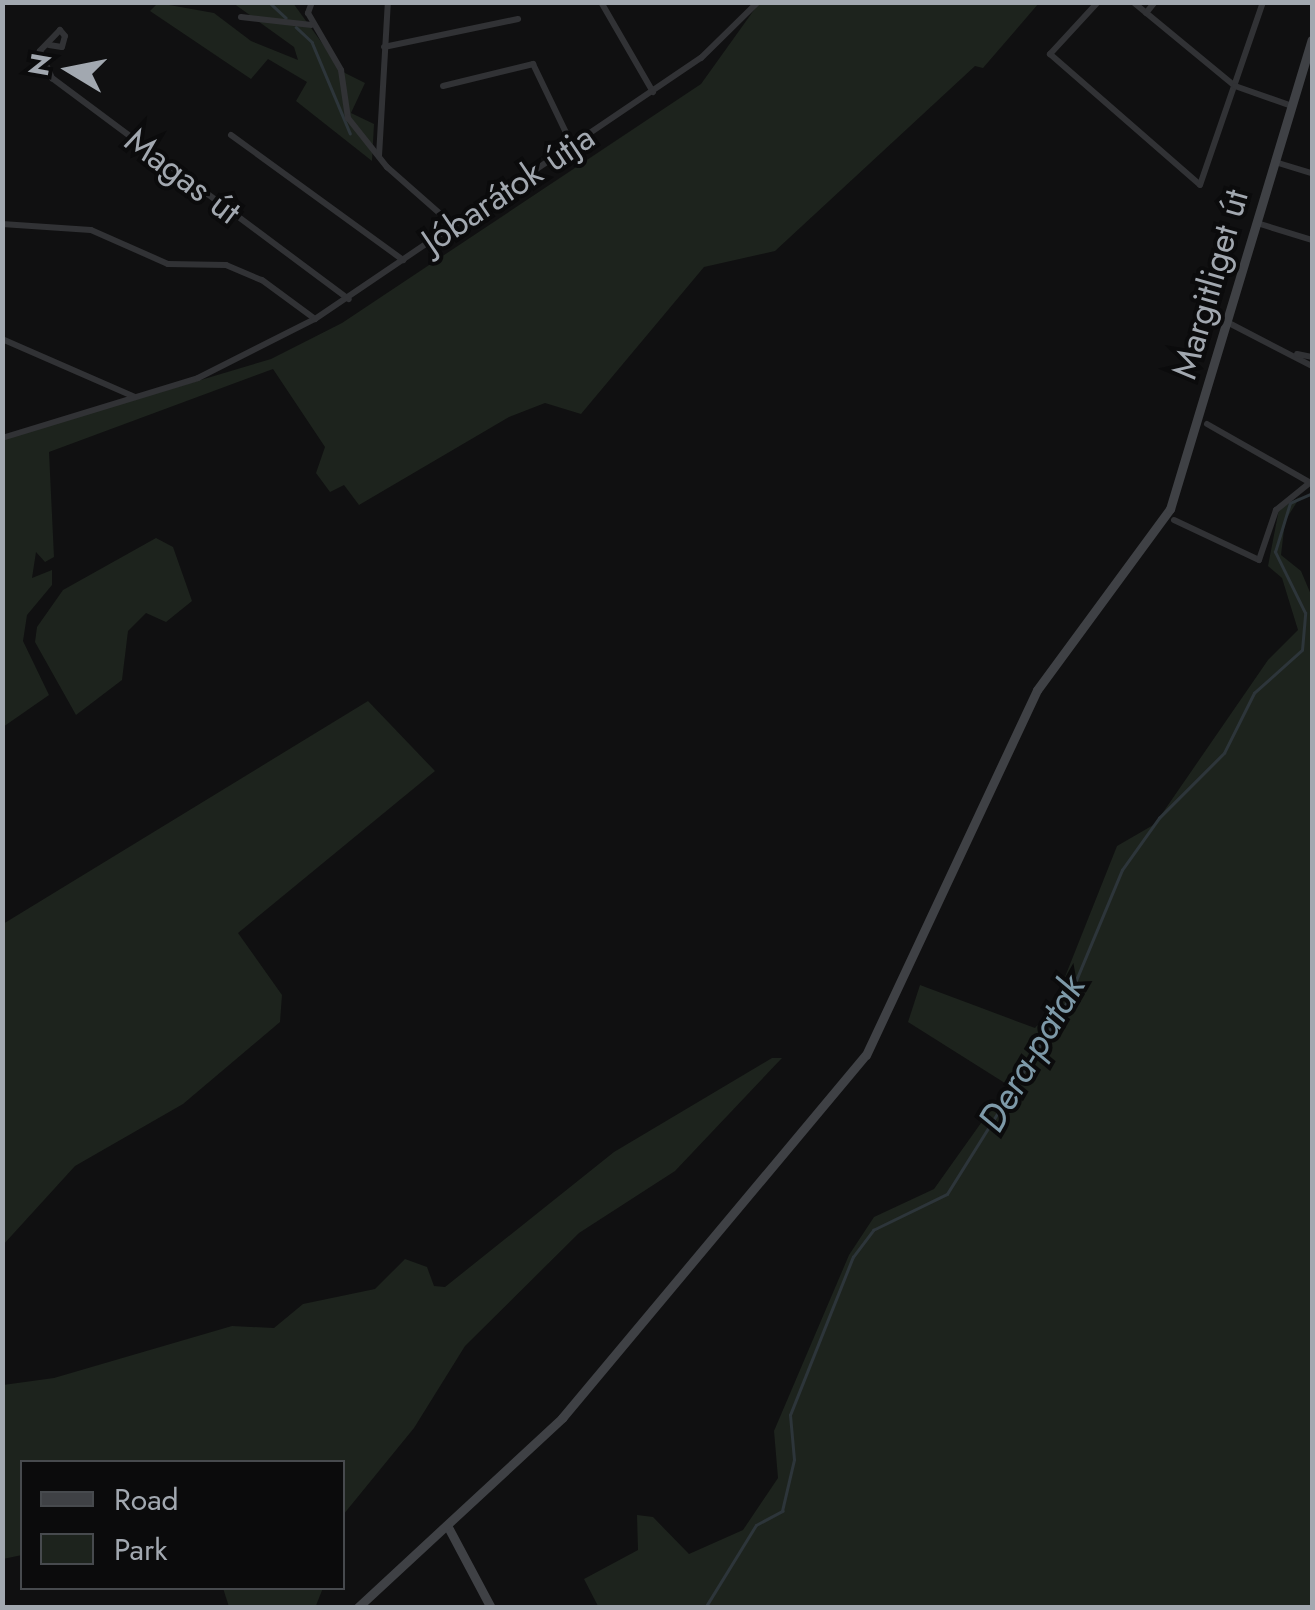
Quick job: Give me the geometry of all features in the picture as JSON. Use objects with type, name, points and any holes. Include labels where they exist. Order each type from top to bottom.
[{"type":"main road","name":"Margitliget út","points":[[357,1608],[562,1418],[844,1088],[902,986],[1037,690],[1152,540],[1170,509],[1312,40]]},
{"type":"main road","points":[[448,1527],[491,1608]]},
{"type":"street","points":[[312,2],[313,25],[334,53],[348,118],[387,167],[454,226]]},
{"type":"street","points":[[379,157],[388,2]]},
{"type":"street","points":[[600,2],[653,92]]},
{"type":"street","name":"Jóbarátok útja","points":[[2,438],[198,378],[315,319],[701,58],[758,2]]},
{"type":"street","points":[[1098,2],[1050,54],[1192,184],[1206,181],[1263,2]]},
{"type":"street","points":[[1133,2],[1235,86],[1292,106]]},
{"type":"street","points":[[1146,13],[1156,2]]},
{"type":"street","points":[[241,18],[313,25]]},
{"type":"street","points":[[384,47],[518,19]]},
{"type":"street","name":"Magas út","points":[[48,46],[39,58],[52,78],[348,298]]},
{"type":"street","points":[[443,86],[533,64],[572,145]]},
{"type":"street","points":[[231,134],[403,260]]},
{"type":"street","points":[[1275,162],[1312,172]]},
{"type":"street","points":[[1256,223],[1312,240]]},
{"type":"street","points":[[2,224],[91,230],[168,264],[226,265],[262,280],[315,319]]},
{"type":"street","points":[[1228,322],[1312,366]]},
{"type":"street","points":[[2,339],[136,397]]},
{"type":"street","points":[[1286,352],[1312,357]]},
{"type":"street","points":[[1174,520],[1254,561],[1276,510],[1312,482],[1208,424]]},
{"type":"green space","points":[[158,3],[214,13],[251,41],[298,60],[294,47],[233,3],[293,3],[343,72],[365,83],[351,113],[374,124],[372,161],[296,101],[307,82],[268,59],[251,79],[150,11]]},
{"type":"green space","points":[[759,3],[1039,3],[983,68],[975,66],[775,251],[704,267],[581,414],[545,403],[509,417],[359,505],[344,485],[330,492],[316,473],[325,447],[273,369],[49,452],[54,557],[45,562],[36,552],[32,578],[52,570],[52,585],[27,615],[23,641],[49,695],[3,727],[3,439],[271,359],[342,323],[701,84]]},
{"type":"green space","points":[[1300,497],[1285,521],[1281,555],[1301,571],[1312,597],[1312,1607],[599,1608],[584,1579],[638,1550],[637,1515],[653,1517],[689,1554],[743,1530],[778,1478],[774,1431],[849,1255],[874,1217],[934,1189],[1008,1085],[908,1022],[920,985],[1035,1028],[1053,1007],[1117,846],[1155,824],[1268,660],[1298,630],[1282,578],[1268,566],[1279,509]]},
{"type":"green space","points":[[156,538],[173,547],[192,601],[166,622],[146,613],[128,631],[122,680],[76,715],[35,642],[37,627],[63,590]]},
{"type":"green space","points":[[368,701],[435,771],[238,933],[282,995],[280,1022],[183,1104],[75,1166],[3,1245],[3,924]]},
{"type":"green space","points":[[772,1058],[782,1058],[675,1171],[579,1233],[465,1346],[414,1428],[345,1513],[345,1460],[20,1460],[20,1555],[3,1559],[3,1385],[54,1378],[232,1326],[274,1328],[303,1304],[375,1289],[405,1259],[427,1267],[434,1286],[445,1287],[614,1152]]},
{"type":"green space","points":[[224,1590],[322,1590],[315,1608],[229,1607]]},
{"type":"waterway","points":[[269,2],[286,18]]},
{"type":"waterway","points":[[296,27],[312,42],[350,133]]},
{"type":"waterway","name":"Dera-patak","points":[[705,1608],[756,1525],[782,1511],[794,1460],[790,1415],[853,1257],[873,1230],[947,1194],[1067,1002],[1122,870],[1159,818],[1224,753],[1254,693],[1302,650],[1305,613],[1275,552],[1290,503],[1312,493]]}]
